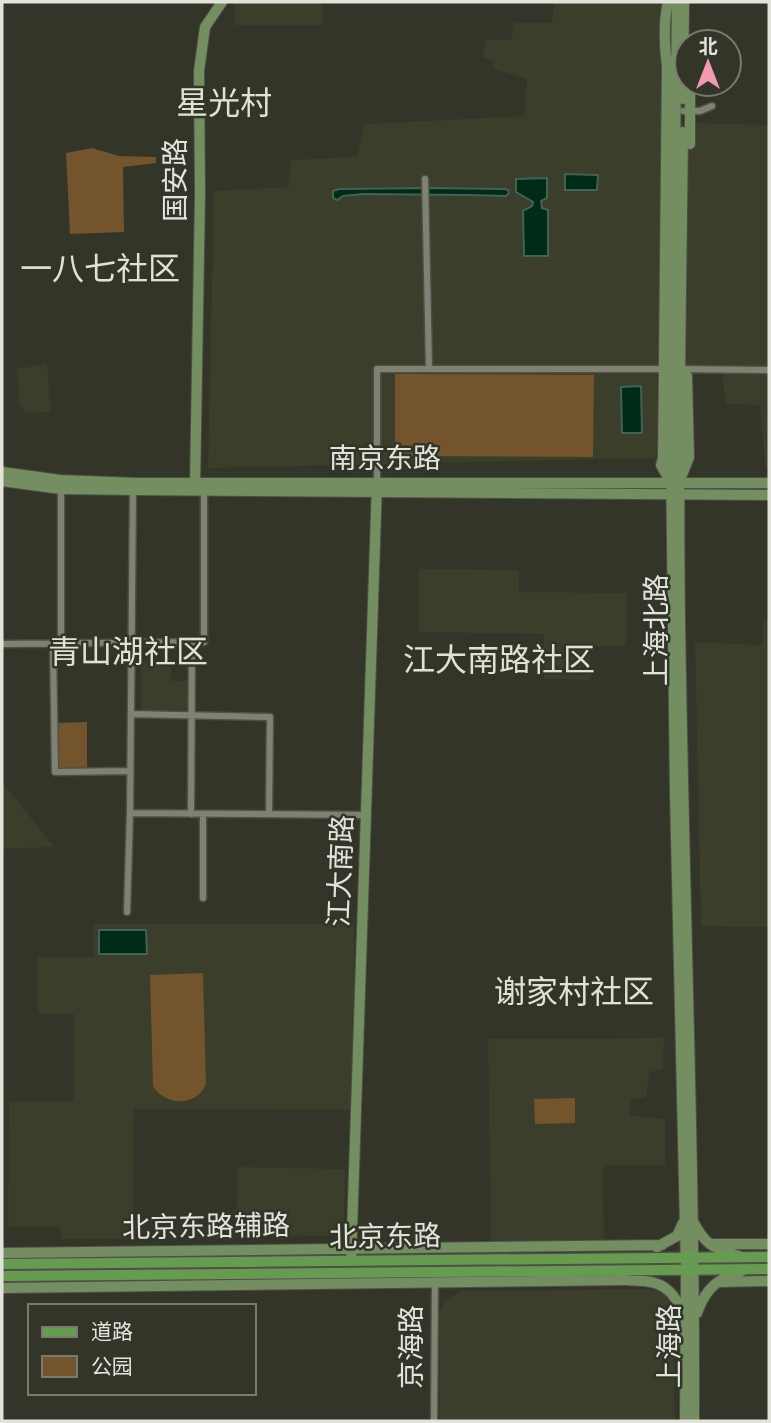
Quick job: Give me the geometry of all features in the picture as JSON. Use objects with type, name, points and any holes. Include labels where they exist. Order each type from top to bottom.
[{"type":"main road","name":"国安路","points":[[199,486],[199,71],[205,27],[222,2]]},
{"type":"main road","points":[[668,2],[664,43],[667,66],[676,369],[661,465],[675,482]]},
{"type":"main road","name":"上海北路","points":[[677,2],[675,482],[693,1221],[690,1258]]},
{"type":"main road","name":"上海北路","points":[[676,369],[687,111],[684,2]]},
{"type":"main road","points":[[691,2],[691,28]]},
{"type":"main road","points":[[687,111],[688,98]]},
{"type":"main road","name":"南京东路","points":[[2,472],[60,480],[199,486],[769,495]]},
{"type":"main road","name":"南京东路","points":[[2,481],[61,489],[133,490],[199,486]]},
{"type":"main road","name":"南京东路","points":[[377,487],[769,483]]},
{"type":"main road","name":"江大南路","points":[[351,1261],[377,487]]},
{"type":"main road","name":"上海北路","points":[[676,495],[675,793],[685,1212],[690,1258]]},
{"type":"main road","points":[[624,1258],[662,1245],[677,1236],[682,1228],[685,1212]]},
{"type":"main road","points":[[693,1221],[710,1245],[743,1257]]},
{"type":"main road","points":[[710,1245],[769,1244]]},
{"type":"main road","name":"北京东路辅路","points":[[2,1253],[662,1245]]},
{"type":"main road","name":"北京东路","points":[[2,1264],[769,1257]]},
{"type":"main road","name":"上海路","points":[[690,1258],[694,1421]]},
{"type":"main road","points":[[601,1270],[626,1280],[654,1282],[669,1290],[690,1320],[711,1286],[730,1275],[749,1269]]},
{"type":"main road","name":"北京东路","points":[[2,1276],[435,1278],[601,1270],[769,1269]]},
{"type":"main road","name":"北京东路辅路","points":[[2,1288],[435,1278],[626,1280]]},
{"type":"main road","points":[[717,1282],[769,1281]]},
{"type":"main road","name":"上海路","points":[[685,1421],[690,1320]]},
{"type":"street","points":[[687,111],[700,111],[712,106]]},
{"type":"street","points":[[425,182],[429,368]]},
{"type":"street","points":[[377,487],[377,369],[769,370]]},
{"type":"street","points":[[2,645],[204,642],[199,486]]},
{"type":"street","points":[[61,489],[55,772],[130,771]]},
{"type":"street","points":[[127,912],[133,490]]},
{"type":"street","points":[[191,814],[192,642]]},
{"type":"street","points":[[131,714],[270,717],[269,814]]},
{"type":"street","points":[[130,813],[367,815]]},
{"type":"street","points":[[202,898],[203,814]]},
{"type":"street","name":"京海路","points":[[434,1421],[435,1278]]},
{"type":"shaded area","points":[[234,2],[322,2],[322,25],[235,25]]},
{"type":"shaded area","points":[[554,2],[662,2],[661,122],[769,125],[769,467],[765,467],[760,405],[726,404],[722,374],[657,374],[657,458],[208,468],[214,191],[288,187],[291,160],[357,157],[364,124],[524,116],[527,79],[493,69],[494,62],[483,57],[486,40],[511,40],[514,23],[552,23]]},
{"type":"shaded area","points":[[565,174],[598,175],[597,190],[565,190]]},
{"type":"shaded area","points":[[547,178],[547,198],[541,201],[542,208],[548,210],[548,256],[524,256],[523,211],[532,206],[533,202],[516,192],[516,179]]},
{"type":"shaded area","points":[[339,189],[505,189],[509,193],[506,196],[363,194],[343,196],[337,200],[333,198],[333,191]]},
{"type":"shaded area","points":[[47,364],[51,412],[27,413],[19,405],[17,369]]},
{"type":"shaded area","points":[[641,386],[642,433],[622,433],[621,387]]},
{"type":"shaded area","points":[[419,569],[519,570],[519,592],[626,593],[626,646],[590,646],[590,680],[544,679],[544,634],[419,632]]},
{"type":"shaded area","points":[[763,621],[769,621],[769,927],[701,926],[695,642],[763,645]]},
{"type":"shaded area","points":[[141,661],[171,661],[171,681],[191,681],[191,710],[141,710]]},
{"type":"shaded area","points":[[2,785],[5,785],[54,847],[2,849]]},
{"type":"shaded area","points":[[94,924],[354,924],[354,1110],[134,1109],[133,1239],[61,1239],[60,1227],[8,1227],[9,1102],[74,1102],[74,1014],[38,1014],[38,957],[94,957]]},
{"type":"shaded area","points":[[99,930],[146,930],[147,954],[99,954]]},
{"type":"shaded area","points":[[664,1038],[663,1069],[650,1072],[646,1098],[630,1098],[630,1115],[665,1119],[665,1165],[603,1165],[604,1241],[491,1242],[488,1039]]},
{"type":"shaded area","points":[[237,1167],[345,1169],[344,1236],[236,1235]]},
{"type":"shaded area","points":[[658,1289],[669,1296],[673,1304],[675,1421],[440,1421],[439,1314],[445,1301],[462,1291]]},
{"type":"green space","points":[[92,148],[119,156],[156,157],[156,163],[123,167],[124,232],[70,234],[66,153]]},
{"type":"green space","points":[[395,374],[594,375],[593,457],[395,456]]},
{"type":"green space","points":[[87,722],[87,771],[55,772],[54,723]]},
{"type":"green space","points":[[203,973],[206,1084],[196,1097],[173,1100],[158,1093],[153,1086],[150,975]]},
{"type":"green space","points":[[575,1098],[575,1123],[535,1124],[534,1099]]},
{"type":"district","name":"星光村","points":[[224,104]]},
{"type":"district","name":"一八七社区","points":[[100,270]]},
{"type":"district","name":"青山湖社区","points":[[128,653]]},
{"type":"district","name":"江大南路社区","points":[[499,661]]},
{"type":"district","name":"谢家村社区","points":[[574,993]]}]
